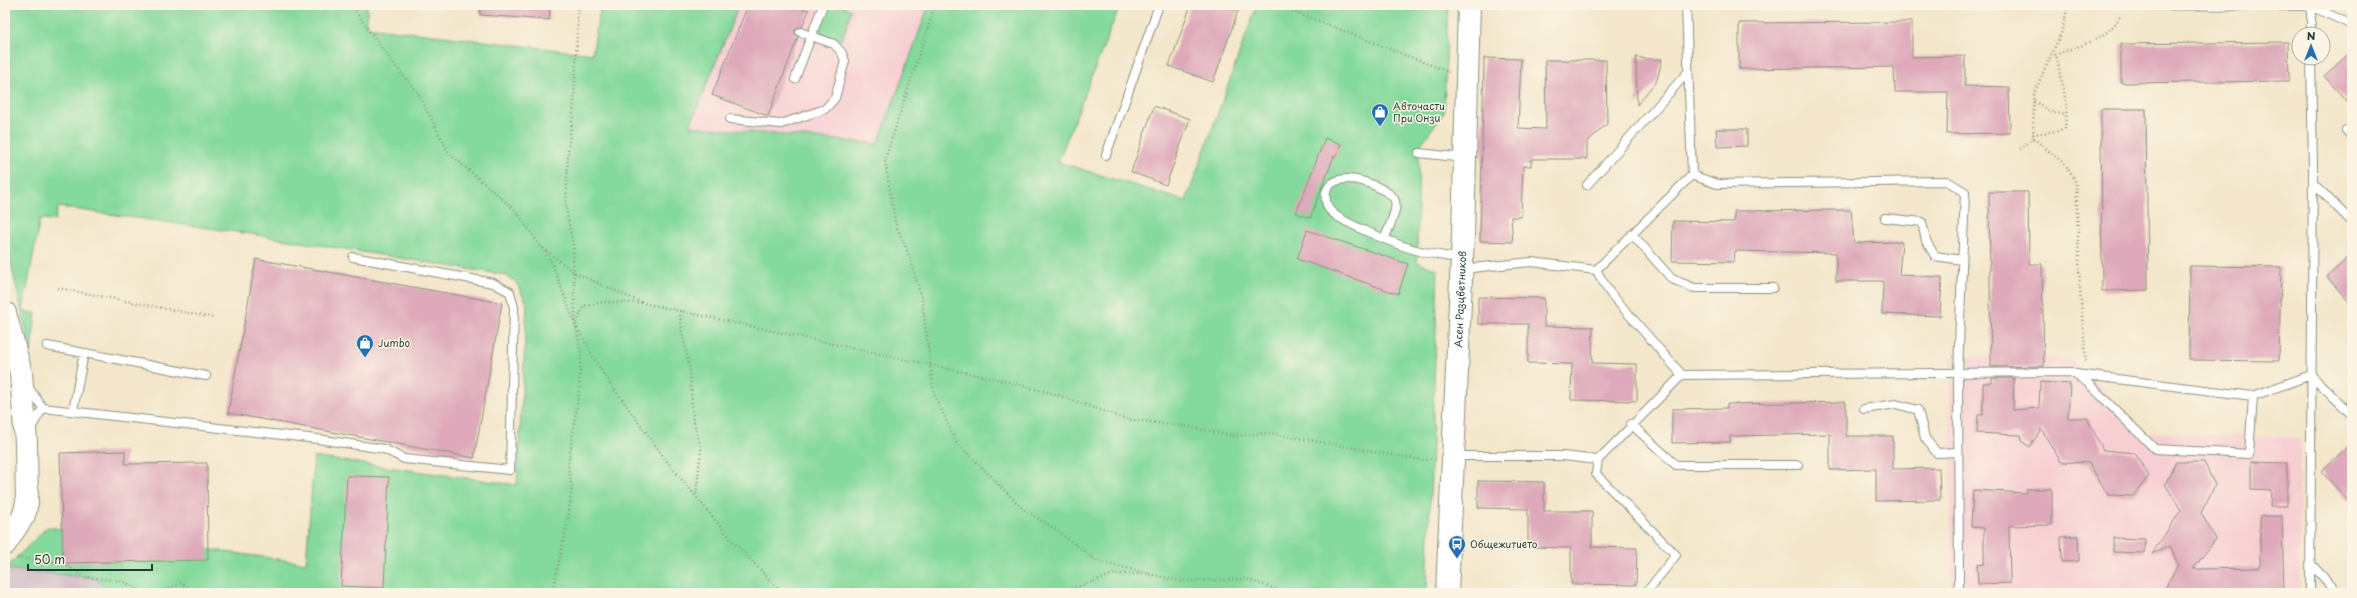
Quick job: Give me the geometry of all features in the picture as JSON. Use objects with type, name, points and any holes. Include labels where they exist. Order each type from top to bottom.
[{"type":"street","name":"Асен Разцветников","points":[[1447,593],[1466,158],[1469,5]]},
{"type":"street","points":[[5,313],[21,373],[26,443],[28,503],[24,515],[9,539]]},
{"type":"lane","points":[[794,79],[823,5]]},
{"type":"lane","points":[[1106,155],[1159,5]]},
{"type":"lane","points":[[1596,270],[1692,175],[1687,72],[1686,5]]},
{"type":"lane","points":[[2128,5],[2311,6],[2352,25]]},
{"type":"lane","points":[[2311,6],[2311,26]]},
{"type":"lane","points":[[730,119],[781,124],[825,109],[835,98],[845,62],[842,53],[834,44],[800,32]]},
{"type":"lane","points":[[2310,593],[2311,66]]},
{"type":"lane","points":[[1587,185],[1687,72]]},
{"type":"lane","points":[[2346,130],[2352,137]]},
{"type":"lane","points":[[1418,153],[1466,158]]},
{"type":"lane","points":[[1692,175],[1717,184],[1947,181],[1966,192],[1958,372],[1959,593]]},
{"type":"lane","points":[[1385,238],[1396,205],[1392,195],[1353,178],[1342,178],[1332,183],[1326,193],[1325,198],[1329,210],[1339,218],[1385,238],[1417,251],[1461,264],[1531,262],[1596,270]]},
{"type":"lane","points":[[2312,183],[2352,222]]},
{"type":"lane","points":[[1885,218],[1922,222],[1926,241],[1936,256],[1962,260]]},
{"type":"lane","points":[[1632,234],[1672,279],[1694,288],[1773,288]]},
{"type":"lane","points":[[43,408],[317,439],[384,449],[404,459],[510,470],[514,308],[510,292],[493,283],[353,257]]},
{"type":"lane","points":[[1596,270],[1610,293],[1682,375]]},
{"type":"lane","points":[[47,346],[206,376]]},
{"type":"lane","points":[[73,411],[84,353]]},
{"type":"lane","points":[[1646,593],[1676,555],[1596,474],[1598,460],[1631,424],[1682,375],[1958,372],[2074,374],[2253,396],[2311,376]]},
{"type":"lane","points":[[21,373],[43,408]]},
{"type":"lane","points":[[2074,374],[2087,382],[2155,448],[2249,454],[2253,396]]},
{"type":"lane","points":[[2311,376],[2352,415]]},
{"type":"lane","points":[[1864,409],[1896,404],[1918,410],[1925,438],[1937,453],[1958,452]]},
{"type":"lane","points":[[26,443],[33,423],[43,408]]},
{"type":"lane","points":[[1631,424],[1676,465],[1798,465]]},
{"type":"lane","points":[[1453,456],[1563,456],[1598,460]]},
{"type":"lane","points":[[2310,563],[2338,593]]},
{"type":"path","points":[[351,5],[389,58],[418,93],[449,153],[516,211],[552,263],[575,324],[602,372],[666,460],[728,536],[782,593]]},
{"type":"path","points":[[552,593],[567,525],[572,488],[568,466],[579,390],[581,356],[575,324],[575,274],[573,245],[566,208],[568,150],[574,105],[578,12],[580,5]]},
{"type":"path","points":[[935,5],[885,160],[895,222],[910,258],[922,300],[934,394],[956,442],[1017,503],[1097,561],[1180,581],[1247,579],[1286,593]]},
{"type":"path","points":[[1277,5],[1467,80]]},
{"type":"path","points":[[2020,149],[2033,138],[2034,93],[2062,31],[2068,5]]},
{"type":"path","points":[[2051,56],[2104,36],[2117,24],[2122,12]]},
{"type":"path","points":[[2033,134],[2058,131],[2065,128],[2067,106],[2056,54]]},
{"type":"path","points":[[2034,101],[2052,113],[2066,114]]},
{"type":"path","points":[[2033,138],[2066,165],[2076,183],[2080,290],[2087,382]]},
{"type":"path","points":[[540,246],[575,274],[643,303]]},
{"type":"path","points":[[58,288],[214,318]]},
{"type":"path","points":[[575,324],[584,306],[603,302],[643,303],[930,364],[1054,394],[1126,419],[1183,426],[1234,436],[1269,433],[1422,460],[1453,456]]},
{"type":"path","points":[[680,311],[682,332],[689,365],[693,419],[701,448],[696,496]]},
{"type":"path","points":[[9,539],[63,563],[84,577],[122,581],[144,593]]},
{"type":"path","points":[[1060,593],[1114,574],[1150,574]]},
{"type":"path","points":[[158,593],[182,583],[194,593]]},
{"type":"shaded area","points":[[739,5],[929,5],[878,144],[690,126]]},
{"type":"shaded area","points":[[1950,357],[2072,359],[2146,432],[2300,438],[2300,593],[1951,593]]},
{"type":"shaded area","points":[[5,569],[96,578],[110,593],[5,593]]},
{"type":"green space","points":[[5,5],[367,5],[367,27],[592,54],[601,5],[739,5],[690,126],[878,144],[929,5],[1120,5],[1058,162],[1186,201],[1257,5],[1448,5],[1444,112],[1419,147],[1417,262],[1438,270],[1427,593],[110,593],[96,578],[5,569],[47,527],[306,563],[314,457],[517,485],[527,304],[516,282],[505,275],[251,234],[58,207],[55,220],[40,219],[23,311],[36,313],[31,352],[5,237]]},
{"type":"green space","points":[[828,5],[841,5],[851,10],[841,40],[822,34],[820,31],[820,23]]},
{"type":"building","points":[[480,5],[550,5],[549,20],[480,15]]},
{"type":"building","points":[[748,5],[804,5],[803,9],[809,10],[802,27],[795,30],[798,37],[768,116],[712,95]]},
{"type":"building","points":[[1191,5],[1220,5],[1238,11],[1213,82],[1169,66]]},
{"type":"building","points":[[1912,22],[1912,57],[1965,56],[1965,86],[2009,87],[2010,133],[1947,134],[1948,92],[1895,92],[1894,67],[1739,69],[1739,23]]},
{"type":"building","points":[[2288,42],[2289,81],[2121,83],[2121,44]]},
{"type":"building","points":[[2352,51],[2352,107],[2324,76]]},
{"type":"building","points":[[1636,57],[1646,59],[1662,59],[1657,80],[1637,105]]},
{"type":"building","points":[[1484,58],[1521,59],[1518,128],[1546,129],[1545,60],[1606,60],[1607,124],[1587,142],[1587,159],[1531,159],[1531,166],[1523,166],[1521,217],[1511,217],[1513,242],[1480,241]]},
{"type":"building","points":[[1154,106],[1190,119],[1166,185],[1131,172]]},
{"type":"building","points":[[2101,109],[2146,109],[2148,290],[2102,291]]},
{"type":"building","points":[[1716,129],[1747,129],[1747,146],[1717,147]]},
{"type":"building","points":[[1325,138],[1341,144],[1336,157],[1334,156],[1310,218],[1296,213]]},
{"type":"building","points":[[1989,192],[2028,192],[2029,264],[2042,264],[2044,366],[1991,367]]},
{"type":"building","points":[[1851,210],[1854,243],[1902,242],[1899,275],[1942,277],[1940,316],[1882,314],[1883,281],[1836,281],[1836,253],[1735,251],[1734,262],[1672,261],[1673,221],[1734,222],[1734,211]]},
{"type":"building","points":[[1307,230],[1408,264],[1398,294],[1297,259]]},
{"type":"building","points":[[2352,254],[2352,305],[2327,277]]},
{"type":"building","name":"Jumbo","points":[[256,259],[502,303],[474,458],[228,413]]},
{"type":"building","points":[[2190,266],[2281,267],[2279,361],[2189,360]]},
{"type":"building","points":[[1478,297],[1544,298],[1544,326],[1593,327],[1592,363],[1637,364],[1637,401],[1571,400],[1572,364],[1528,363],[1528,324],[1478,324]]},
{"type":"building","points":[[1992,378],[2014,378],[2013,410],[2039,408],[2040,382],[2070,384],[2068,418],[2087,418],[2103,450],[2135,453],[2149,476],[2133,496],[2108,495],[2089,463],[2061,462],[2041,429],[2030,447],[2021,441],[2020,435],[1977,433],[1978,415],[1983,415],[1983,383],[1992,383]]},
{"type":"building","points":[[1846,402],[1846,436],[1893,436],[1893,469],[1939,468],[1940,500],[1876,501],[1876,469],[1830,470],[1830,434],[1730,436],[1730,442],[1672,443],[1672,409],[1727,408],[1727,404]]},
{"type":"building","points":[[2352,443],[2352,505],[2321,471]]},
{"type":"building","points":[[125,451],[125,464],[207,463],[208,560],[63,563],[60,453]]},
{"type":"building","points":[[2176,462],[2204,462],[2215,485],[2201,513],[2216,539],[2193,569],[2260,568],[2260,516],[2282,516],[2284,593],[2163,593],[2178,564],[2170,546],[2152,554],[2181,510],[2165,484]]},
{"type":"building","points":[[2251,462],[2287,463],[2287,506],[2270,506],[2271,490],[2251,489]]},
{"type":"building","points":[[347,476],[389,477],[384,588],[341,586]]},
{"type":"building","points":[[1478,481],[1544,482],[1544,511],[1592,511],[1592,547],[1637,548],[1636,585],[1571,584],[1571,548],[1528,547],[1528,509],[1478,508]]},
{"type":"building","points":[[2026,489],[2052,489],[2052,525],[2009,526],[2010,583],[1978,584],[1977,565],[1984,564],[1984,528],[1971,527],[1973,490],[2026,493]]},
{"type":"building","points":[[2078,536],[2079,561],[2062,562],[2061,537]]},
{"type":"building","points":[[2113,538],[2145,539],[2144,553],[2113,552]]},
{"type":"place","name":"Авточасти При Онзи","points":[[1380,127]]},
{"type":"place","name":"Jumbo","points":[[365,358]]},
{"type":"place","name":"Общежитието","points":[[1457,559]]}]
